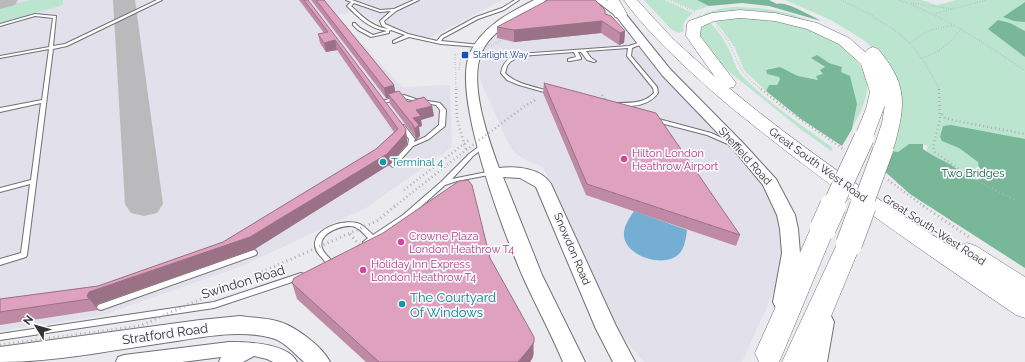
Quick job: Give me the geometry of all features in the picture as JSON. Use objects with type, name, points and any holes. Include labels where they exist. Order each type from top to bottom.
[{"type":"highway","name":"Great South West Road","points":[[613,0],[625,7],[661,36],[714,85],[775,134],[877,208],[1025,307]]},
{"type":"highway","name":"Great South-West Road","points":[[642,0],[674,35],[728,83],[794,135],[1025,290]]},
{"type":"highway","points":[[728,83],[693,36],[690,29],[690,24],[698,13],[713,7],[729,5],[747,5],[778,9],[810,19],[831,29],[848,41],[862,54],[869,63],[876,77],[878,93],[876,106],[864,138],[766,358]]},
{"type":"highway","points":[[797,362],[849,244],[883,150],[893,114],[894,90],[891,76],[874,52],[849,32],[821,15],[804,8]]},
{"type":"street","points":[[541,0],[498,25],[479,46],[472,65],[471,87],[493,173],[532,275],[574,362]]},
{"type":"street","name":"Sheffield Road","points":[[600,0],[625,7],[633,39],[739,147],[770,183],[786,215],[791,253],[785,298],[766,358]]},
{"type":"street","name":"Snowdon Road","points":[[493,173],[513,171],[521,172],[536,178],[542,184],[607,329],[624,362]]},
{"type":"street","points":[[816,362],[830,289]]},
{"type":"street","name":"Stratford Road","points":[[0,357],[200,329],[240,325],[278,330],[297,342],[319,362]]},
{"type":"street","points":[[124,362],[229,349],[252,349],[270,352],[289,362]]},
{"type":"street","points":[[227,362],[252,349]]},
{"type":"lane","points":[[0,57],[66,44],[160,0]]},
{"type":"lane","points":[[348,0],[380,11],[395,10]]},
{"type":"lane","points":[[418,0],[395,10],[382,21],[383,25],[407,36],[426,42],[479,46]]},
{"type":"lane","points":[[438,42],[442,37],[477,18],[503,9],[517,0]]},
{"type":"lane","points":[[353,2],[349,6],[368,24],[378,29],[393,30]]},
{"type":"lane","points":[[0,25],[35,15],[54,17],[24,255],[0,262]]},
{"type":"lane","points":[[354,24],[359,29],[372,36],[393,30]]},
{"type":"lane","points":[[394,42],[407,36]]},
{"type":"lane","points":[[556,95],[509,79],[503,73],[504,66],[509,60],[519,55],[576,52],[633,39],[629,56],[655,88],[656,93],[652,99],[644,103],[611,106]]},
{"type":"lane","points":[[583,51],[589,59],[594,61]]},
{"type":"lane","points":[[570,60],[580,58],[576,52]]},
{"type":"lane","points":[[379,96],[389,108]]},
{"type":"lane","points":[[384,102],[404,96],[415,100],[438,104],[443,110],[442,126],[428,138],[411,145],[393,165]]},
{"type":"lane","points":[[0,110],[42,101]]},
{"type":"lane","points":[[597,105],[617,111]]},
{"type":"lane","points":[[398,120],[412,139],[411,145]]},
{"type":"lane","points":[[652,120],[709,134],[739,147]]},
{"type":"lane","points":[[362,248],[372,238],[405,216],[443,184],[471,155],[485,145]]},
{"type":"lane","points":[[443,184],[456,179],[493,173]]},
{"type":"lane","points":[[0,190],[34,181]]},
{"type":"lane","points":[[331,263],[320,250],[318,245],[319,239],[324,234],[343,225],[351,225],[357,226],[372,238]]},
{"type":"lane","points":[[101,307],[254,253]]},
{"type":"lane","name":"Swindon Road","points":[[0,337],[214,305],[307,274]]},
{"type":"path","points":[[669,0],[695,12]]},
{"type":"path","points":[[841,0],[886,25],[910,42],[921,58],[940,90],[940,119],[934,147],[935,152],[964,173],[1014,200]]},
{"type":"path","points":[[900,0],[934,14],[978,38],[1025,71]]},
{"type":"path","points":[[934,14],[986,0]]},
{"type":"path","points":[[904,2],[956,9]]},
{"type":"path","points":[[715,24],[728,41],[745,75],[782,106],[845,151]]},
{"type":"path","points":[[910,42],[925,32],[935,28],[954,26]]},
{"type":"path","points":[[921,58],[927,57],[940,50],[962,29]]},
{"type":"path","points":[[466,150],[457,119],[455,55],[494,44],[502,40]]},
{"type":"path","points":[[597,105],[605,99],[602,94]]},
{"type":"path","points":[[0,345],[140,326],[350,234],[377,221],[466,150],[532,101],[537,99]]},
{"type":"path","points":[[942,114],[945,118],[952,120],[1025,134]]},
{"type":"path","points":[[883,176],[916,202],[974,240]]},
{"type":"path","points":[[350,234],[362,248]]},
{"type":"shaded area","points":[[0,0],[502,0],[432,37],[426,38],[417,37],[369,18],[358,11],[336,15],[402,87],[450,85],[452,147],[366,208],[242,266],[100,316],[0,331]]},
{"type":"shaded area","points":[[546,0],[592,0],[604,6],[621,32],[628,35],[762,182],[776,206],[782,233],[781,263],[774,291],[742,362],[644,362],[621,335],[543,167],[516,154],[510,147],[481,83],[479,71],[483,50],[497,30],[511,20]]},
{"type":"green space","points":[[31,0],[63,0],[63,5],[0,23],[0,7]]},
{"type":"green space","points":[[644,0],[665,0],[693,13],[684,23],[684,31],[679,33],[671,29]]},
{"type":"green space","points":[[671,0],[697,0],[709,6],[695,11]]},
{"type":"green space","points":[[697,0],[769,0],[777,4],[792,7],[821,21],[769,6],[742,3],[709,6]]},
{"type":"green space","name":"Two Bridges","points":[[785,0],[921,0],[937,5],[956,0],[1025,0],[1025,268],[910,194],[928,146],[915,144],[898,152],[887,150],[896,116],[879,54],[865,41],[831,20]]},
{"type":"green space","points":[[1025,2],[1025,22],[1014,21],[1003,17]]},
{"type":"green space","points":[[732,7],[757,8],[783,12],[807,20],[831,35],[858,62],[866,77],[867,89],[863,104],[852,129],[857,103],[841,72],[842,67],[811,58],[825,68],[823,74],[818,80],[798,76],[791,72],[766,70],[767,74],[779,77],[780,79],[777,85],[769,85],[766,91],[744,70],[735,48],[723,31],[712,18],[703,14]]},
{"type":"green space","points":[[700,15],[705,18],[719,33],[743,77],[775,106],[833,148],[831,151],[799,128],[722,66],[700,45],[692,25],[695,19]]},
{"type":"green space","points":[[998,20],[1010,23],[1025,31],[1025,57],[988,29]]},
{"type":"green space","points":[[817,55],[829,63],[842,67],[841,72],[850,76],[857,104],[852,129],[842,146],[801,119],[766,91],[769,85],[777,85],[780,79],[779,77],[767,74],[766,70],[780,67],[798,76],[818,80],[816,76],[823,74],[820,70],[825,67],[811,58]]},
{"type":"green space","points":[[951,125],[1025,139],[1025,268],[910,194],[882,169],[887,150],[898,152],[909,144],[923,144],[923,149],[930,154],[975,180],[981,179],[978,162],[959,148],[942,141],[940,137],[943,126]]},
{"type":"water","points":[[634,211],[687,230],[682,251],[674,258],[657,260],[639,255],[632,250],[626,243],[624,229]]},
{"type":"building","points":[[304,0],[308,0],[406,129],[405,134],[387,154],[250,237],[89,292],[87,296],[89,299],[0,312],[0,299],[98,286],[223,242],[376,149],[398,129],[335,40],[324,43],[318,34],[328,32]]},
{"type":"building","points":[[316,0],[324,0],[394,85],[384,88]]},
{"type":"building","points":[[548,0],[595,0],[605,10],[605,14],[611,16],[625,31],[620,33],[602,21],[514,30],[497,27]]},
{"type":"building","name":"Hilton London Heathrow Airport","points":[[544,83],[656,113],[740,235],[587,184]]},
{"type":"building","points":[[399,91],[408,102],[424,97],[432,106],[416,110],[421,116],[413,118],[419,125],[414,129],[414,126],[388,94]]},
{"type":"building","points":[[468,180],[472,185],[490,258],[534,337],[534,342],[518,362],[379,362],[292,283],[294,278],[383,233],[459,181]]},
{"type":"taxiway","points":[[0,2],[7,0]]},
{"type":"taxiway","points":[[124,0],[144,204]]},
{"type":"place","name":"Starlight Way","points":[[465,55]]},
{"type":"place","name":"Hilton London Heathrow Airport","points":[[624,159]]},
{"type":"place","name":"Terminal 4","points":[[383,162]]},
{"type":"place","name":"Crowne Plaza London Heathrow T4","points":[[401,242]]},
{"type":"place","name":"Holiday Inn Express London Heathrow T4","points":[[363,270]]},
{"type":"place","name":"The Courtyard Of Windows","points":[[402,304]]}]
